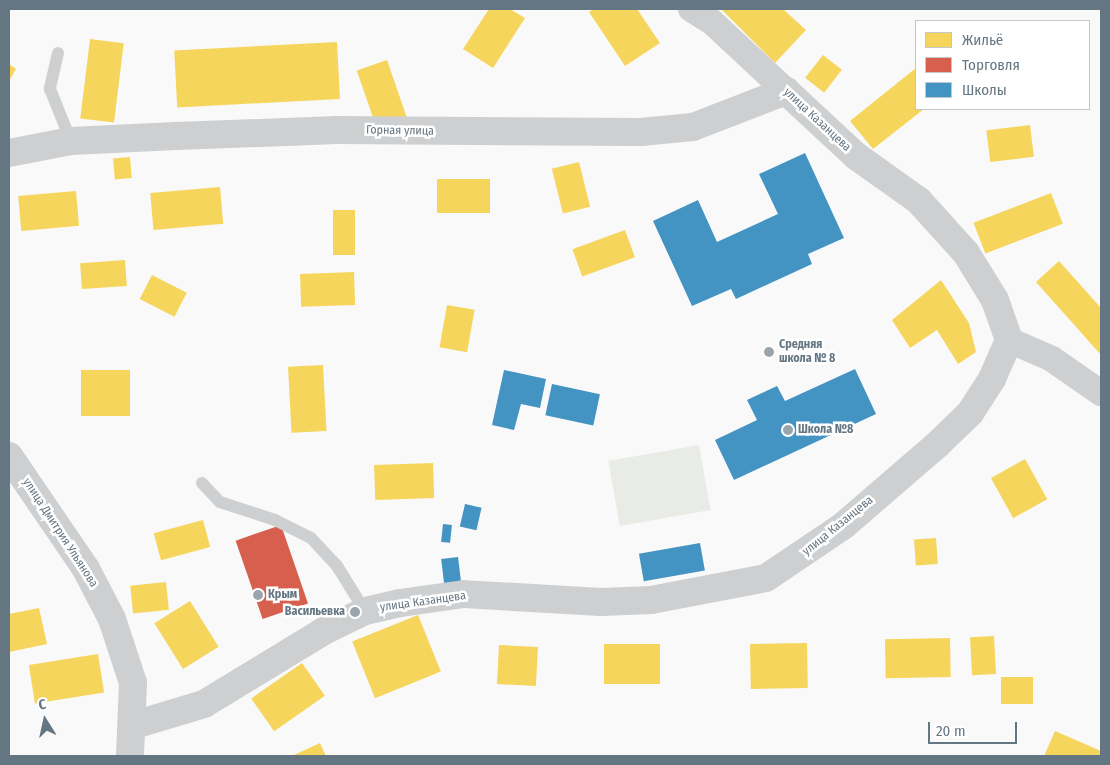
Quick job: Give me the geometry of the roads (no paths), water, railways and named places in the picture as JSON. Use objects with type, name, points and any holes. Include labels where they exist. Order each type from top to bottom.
[{"type":"street","name":"улица Казанцева","points":[[134,725],[204,704],[272,659],[366,611],[464,594],[601,602],[651,600],[766,578],[843,526],[938,444],[970,413],[992,379],[1009,340],[995,300],[966,253],[919,201],[856,156],[712,22],[691,9]]},
{"type":"street","name":"Горная улица","points":[[9,153],[71,141],[337,130],[641,132],[693,127],[786,91]]},
{"type":"street","points":[[1009,340],[1052,359],[1101,393]]},
{"type":"street","name":"улица Дмитрия Ульянова","points":[[9,456],[86,569],[112,619],[134,683],[134,725],[130,756]]},
{"type":"lane","points":[[58,53],[50,89],[71,141]]},
{"type":"lane","points":[[202,483],[220,502],[275,520],[310,538],[337,566],[366,611]]},
{"type":"place","name":"Средняя школа № 8","points":[[769,352]]},
{"type":"place","name":"Школа №8","points":[[788,430]]},
{"type":"place","name":"Крым","points":[[258,595]]},
{"type":"place","name":"Васильевка","points":[[355,612]]}]
